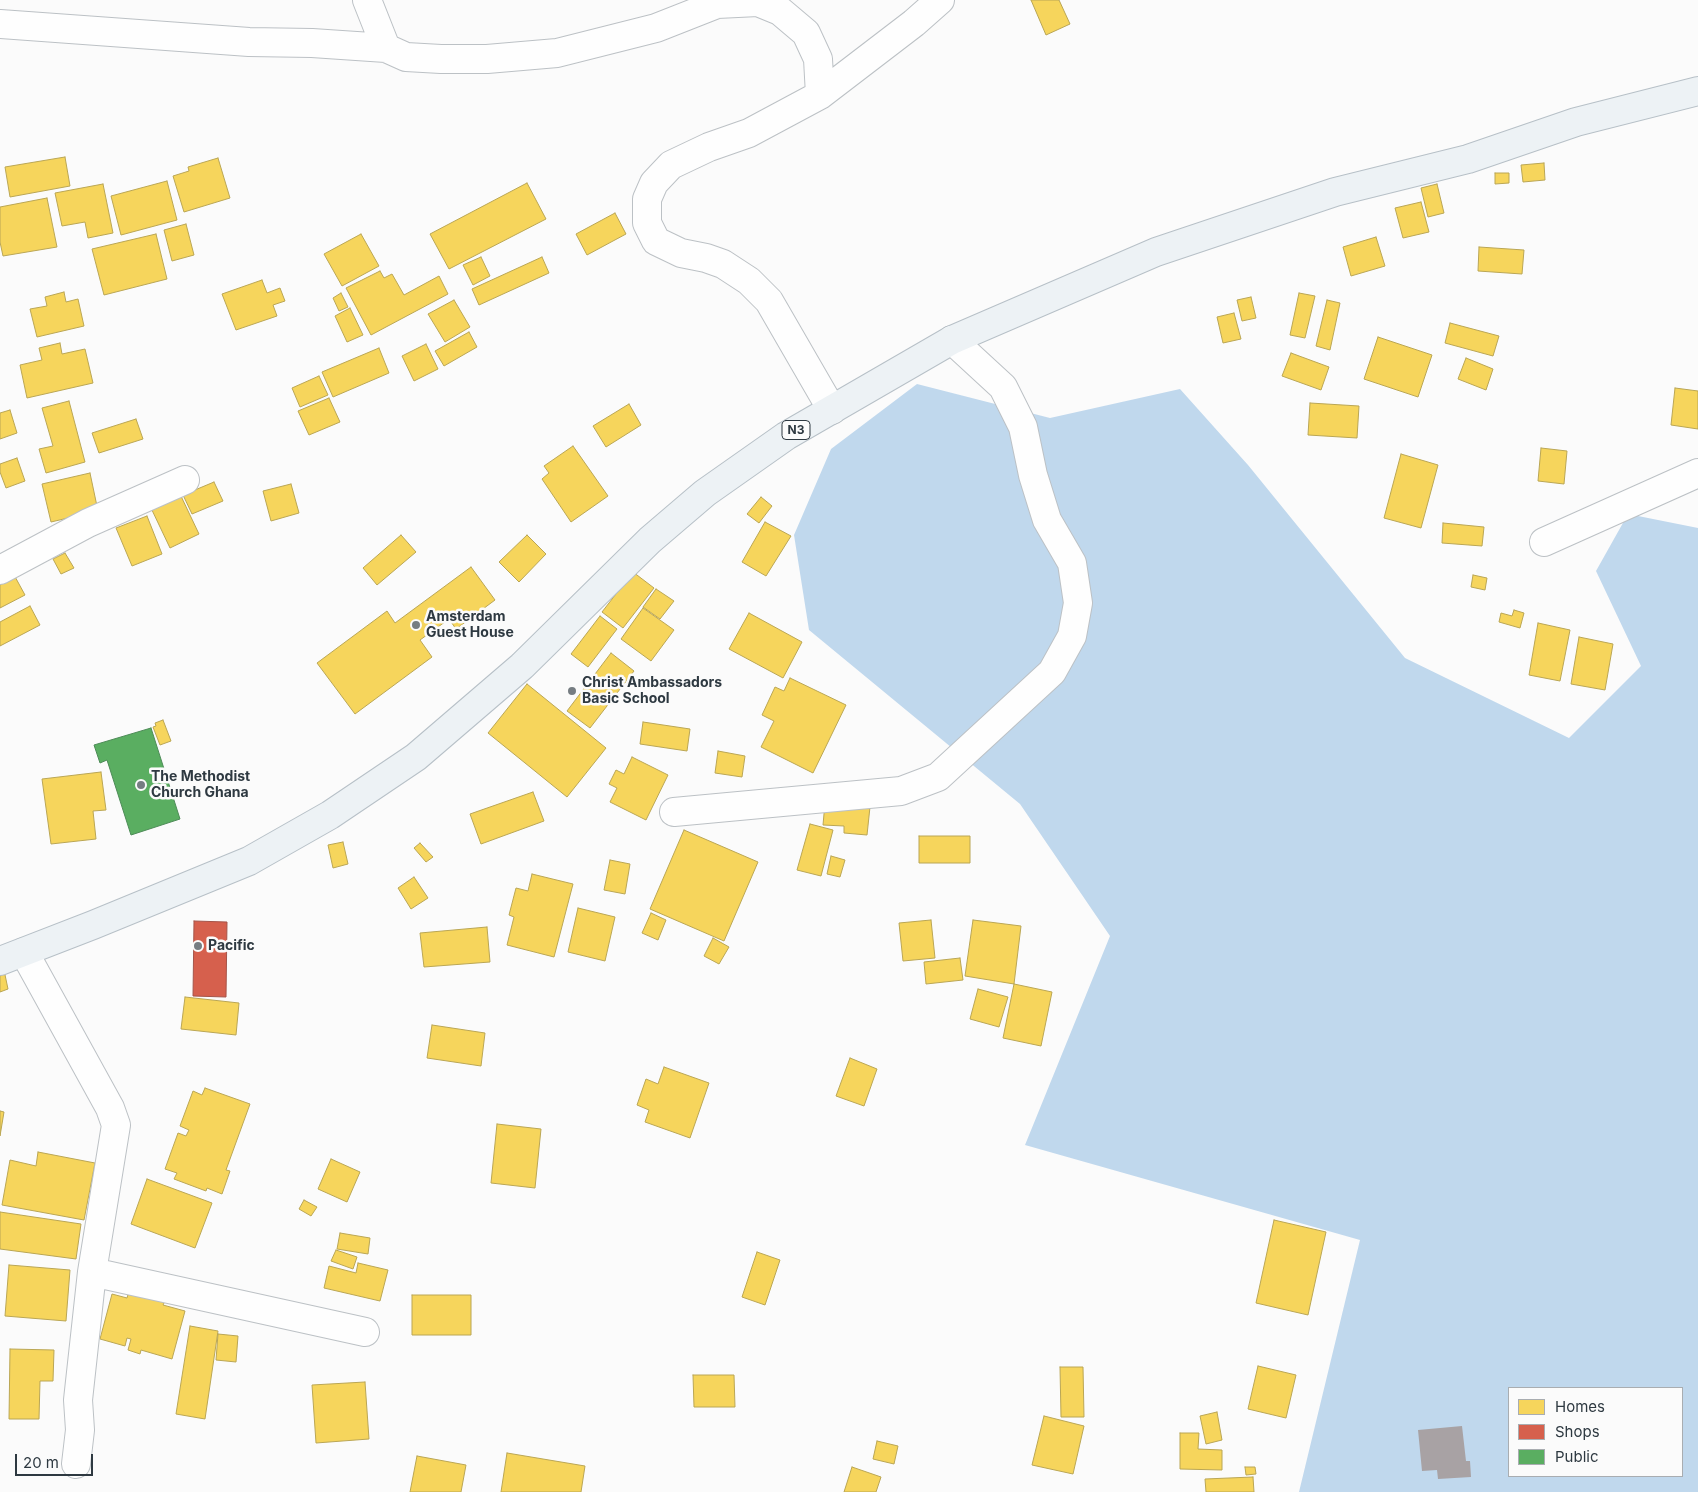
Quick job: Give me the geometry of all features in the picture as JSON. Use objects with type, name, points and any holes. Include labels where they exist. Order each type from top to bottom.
[{"type":"main road","name":"N3","points":[[12,957],[249,861],[330,815],[416,757],[522,666],[650,540],[705,493],[786,436],[952,340],[1156,252],[1335,192],[1468,159],[1576,122],[1698,91]]},
{"type":"street","points":[[367,0],[386,48]]},
{"type":"street","points":[[832,410],[769,301],[749,281],[723,264],[681,253],[656,241],[647,223],[647,199],[654,183],[671,166],[709,147],[749,133],[820,95],[914,23],[940,0]]},
{"type":"street","points":[[0,24],[249,42],[312,43],[386,48],[406,56],[441,59],[487,59],[557,53],[656,28],[718,4],[758,2],[780,11],[806,33],[818,59],[820,95]]},
{"type":"street","points":[[674,812],[901,791],[938,777],[1052,672],[1072,636],[1078,603],[1072,563],[1047,520],[1033,475],[1023,427],[1003,387],[952,340]]},
{"type":"street","points":[[1544,542],[1698,473]]},
{"type":"street","points":[[0,570],[88,523],[185,480]]},
{"type":"street","points":[[12,957],[110,1108],[116,1125],[92,1272],[78,1400],[80,1430],[76,1464]]},
{"type":"street","points":[[92,1272],[365,1332]]},
{"type":"shaded area","points":[[917,384],[1050,418],[1180,389],[1248,465],[1405,658],[1569,738],[1641,666],[1596,571],[1628,514],[1698,528],[1698,1492],[1299,1492],[1360,1240],[1025,1145],[1110,936],[1020,804],[809,630],[794,535],[831,449]]},
{"type":"building: Homes","points":[[1031,0],[1059,0],[1070,24],[1046,35]]},
{"type":"building: Homes","points":[[65,157],[70,186],[10,197],[5,167]]},
{"type":"building: Homes","points":[[218,158],[230,198],[184,212],[173,176],[189,171],[188,167]]},
{"type":"building: Homes","points":[[1544,163],[1545,180],[1523,182],[1521,165]]},
{"type":"building: Homes","points":[[1495,173],[1509,173],[1509,183],[1495,184]]},
{"type":"building: Homes","points":[[167,181],[177,220],[121,235],[111,196]]},
{"type":"building: Homes","points":[[527,183],[546,219],[449,269],[430,234]]},
{"type":"building: Homes","points":[[103,184],[113,233],[88,238],[85,222],[62,226],[55,193]]},
{"type":"building: Homes","points":[[1437,184],[1444,213],[1428,217],[1421,188]]},
{"type":"building: Homes","points":[[47,198],[57,247],[3,256],[0,242],[0,207]]},
{"type":"building: Homes","points":[[1421,202],[1429,232],[1403,238],[1395,208]]},
{"type":"building: Homes","points":[[615,213],[626,234],[587,255],[576,234]]},
{"type":"building: Homes","points":[[186,224],[194,255],[172,261],[164,230]]},
{"type":"building: Homes","points":[[156,234],[167,279],[104,295],[92,249]]},
{"type":"building: Homes","points":[[361,234],[379,266],[342,286],[324,254]]},
{"type":"building: Homes","points":[[1376,237],[1385,266],[1351,276],[1343,247]]},
{"type":"building: Homes","points":[[1479,247],[1524,250],[1522,274],[1478,271]]},
{"type":"building: Homes","points":[[481,257],[490,276],[473,285],[463,265]]},
{"type":"building: Homes","points":[[542,257],[549,273],[479,305],[472,289]]},
{"type":"building: Homes","points":[[380,271],[384,278],[392,274],[404,295],[439,276],[448,294],[371,335],[346,288]]},
{"type":"building: Homes","points":[[262,280],[267,293],[280,288],[285,301],[273,305],[277,316],[236,330],[222,294]]},
{"type":"building: Homes","points":[[64,292],[66,302],[78,299],[84,326],[37,337],[30,309],[47,306],[45,297]]},
{"type":"building: Homes","points":[[341,293],[348,307],[339,311],[333,298]]},
{"type":"building: Homes","points":[[1299,293],[1315,296],[1305,338],[1290,335]]},
{"type":"building: Homes","points":[[1251,297],[1256,318],[1242,321],[1237,300]]},
{"type":"building: Homes","points":[[454,300],[470,327],[445,342],[428,314]]},
{"type":"building: Homes","points":[[1327,300],[1340,303],[1330,350],[1316,346]]},
{"type":"building: Homes","points":[[350,308],[363,335],[347,342],[335,316]]},
{"type":"building: Homes","points":[[1234,313],[1241,339],[1223,343],[1217,317]]},
{"type":"building: Homes","points":[[1450,323],[1499,336],[1493,356],[1445,343]]},
{"type":"building: Homes","points":[[469,332],[477,347],[444,366],[435,351]]},
{"type":"building: Homes","points":[[1378,337],[1432,355],[1418,397],[1364,379]]},
{"type":"building: Homes","points":[[60,343],[62,354],[85,349],[93,383],[27,398],[20,365],[42,360],[39,348]]},
{"type":"building: Homes","points":[[426,344],[438,369],[414,381],[402,356]]},
{"type":"building: Homes","points":[[379,348],[389,373],[333,397],[322,372]]},
{"type":"building: Homes","points":[[1291,353],[1329,367],[1321,390],[1282,376]]},
{"type":"building: Homes","points":[[1466,358],[1493,369],[1486,390],[1458,379]]},
{"type":"building: Homes","points":[[319,376],[328,395],[300,407],[292,388]]},
{"type":"building: Homes","points":[[1675,388],[1698,391],[1698,429],[1671,425]]},
{"type":"building: Homes","points":[[329,398],[340,422],[309,435],[298,411]]},
{"type":"building: Homes","points":[[69,401],[85,462],[46,473],[39,449],[53,446],[42,408]]},
{"type":"building: Homes","points":[[1310,403],[1359,406],[1357,438],[1308,435]]},
{"type":"building: Homes","points":[[629,404],[641,425],[606,447],[593,426]]},
{"type":"building: Homes","points":[[10,410],[17,433],[0,439],[0,413]]},
{"type":"building: Homes","points":[[136,419],[143,439],[99,453],[92,433]]},
{"type":"building: Homes","points":[[573,446],[608,496],[571,522],[542,479],[549,473],[544,466]]},
{"type":"building: Homes","points":[[1541,448],[1567,451],[1564,484],[1538,481]]},
{"type":"building: Homes","points":[[1401,454],[1438,465],[1421,528],[1384,518]]},
{"type":"building: Homes","points":[[17,458],[25,481],[6,488],[0,472],[0,464]]},
{"type":"building: Homes","points":[[90,473],[98,511],[51,522],[42,484]]},
{"type":"building: Homes","points":[[214,482],[223,501],[192,514],[183,495]]},
{"type":"building: Homes","points":[[291,484],[299,513],[271,521],[263,491]]},
{"type":"building: Homes","points":[[180,494],[199,534],[170,548],[151,508]]},
{"type":"building: Homes","points":[[761,497],[772,506],[759,523],[747,514]]},
{"type":"building: Homes","points":[[147,516],[162,554],[132,566],[116,528]]},
{"type":"building: Homes","points":[[765,522],[791,536],[766,576],[742,562]]},
{"type":"building: Homes","points":[[1443,523],[1484,527],[1482,546],[1442,543]]},
{"type":"building: Homes","points":[[401,535],[416,552],[377,585],[363,568]]},
{"type":"building: Homes","points":[[527,535],[546,554],[519,582],[499,562]]},
{"type":"building: Homes","points":[[65,553],[74,568],[61,574],[53,559]]},
{"type":"building: Homes","points":[[471,567],[495,600],[456,629],[449,619],[420,640],[432,657],[355,714],[317,663],[387,611],[395,623]]},
{"type":"building: Homes","points":[[633,572],[654,588],[623,628],[602,612]]},
{"type":"building: Homes","points":[[13,573],[25,595],[0,608],[0,580]]},
{"type":"building: Homes","points":[[1473,575],[1487,578],[1485,590],[1471,587]]},
{"type":"building: Homes","points":[[656,589],[674,601],[660,619],[643,607]]},
{"type":"building: Homes","points":[[30,606],[40,625],[0,646],[0,622]]},
{"type":"building: Homes","points":[[643,608],[674,630],[651,661],[621,639]]},
{"type":"building: Homes","points":[[1514,610],[1524,613],[1520,628],[1499,622],[1501,613],[1512,616]]},
{"type":"building: Homes","points":[[749,613],[802,642],[783,678],[729,649]]},
{"type":"building: Homes","points":[[600,616],[617,629],[588,667],[571,654]]},
{"type":"building: Homes","points":[[1538,623],[1570,630],[1560,681],[1529,675]]},
{"type":"building: Homes","points":[[1579,637],[1613,644],[1605,690],[1571,684]]},
{"type":"building: Homes","points":[[611,653],[634,671],[590,728],[567,711]]},
{"type":"building: Homes","points":[[790,678],[846,705],[813,773],[761,747],[774,721],[762,715],[775,687],[784,691]]},
{"type":"building: Homes","points":[[527,684],[606,748],[567,797],[488,733]]},
{"type":"building: Homes","points":[[163,720],[171,741],[160,745],[153,727],[156,726],[155,723]]},
{"type":"building: Homes","points":[[643,722],[690,729],[687,751],[640,744]]},
{"type":"building: Homes","points":[[718,751],[745,756],[742,777],[715,773]]},
{"type":"building: Homes","points":[[632,757],[668,775],[646,820],[610,802],[617,788],[609,784],[616,770],[624,774]]},
{"type":"building: Homes","points":[[101,772],[106,810],[93,811],[96,839],[51,844],[42,779]]},
{"type":"building: Homes","points":[[533,792],[544,821],[481,844],[470,814]]},
{"type":"building: Homes","points":[[825,803],[870,807],[867,835],[844,833],[844,826],[823,825]]},
{"type":"building: Homes","points":[[810,824],[833,830],[821,876],[797,870]]},
{"type":"building: Homes","points":[[684,830],[758,862],[724,941],[650,909]]},
{"type":"building: Homes","points":[[919,836],[970,836],[970,863],[919,863]]},
{"type":"building: Homes","points":[[343,842],[348,864],[333,868],[328,845]]},
{"type":"building: Homes","points":[[420,843],[433,857],[426,862],[414,848]]},
{"type":"building: Homes","points":[[831,856],[845,860],[840,877],[827,874]]},
{"type":"building: Homes","points":[[610,860],[630,864],[625,894],[604,890]]},
{"type":"building: Homes","points":[[532,874],[573,884],[554,957],[507,945],[514,917],[509,915],[516,888],[528,891]]},
{"type":"building: Homes","points":[[414,877],[428,898],[411,909],[398,888]]},
{"type":"building: Homes","points":[[578,908],[615,917],[605,961],[568,952]]},
{"type":"building: Homes","points":[[651,913],[666,920],[658,940],[642,933]]},
{"type":"building: Homes","points":[[931,920],[935,958],[903,961],[899,923]]},
{"type":"building: Homes","points":[[973,920],[1021,926],[1014,984],[965,976]]},
{"type":"building: Homes","points":[[487,927],[490,962],[424,967],[420,933]]},
{"type":"building: Homes","points":[[713,938],[729,947],[719,964],[704,956]]},
{"type":"building: Homes","points":[[960,958],[963,980],[926,984],[924,962]]},
{"type":"building: Homes","points":[[4,970],[8,989],[0,992],[0,971]]},
{"type":"building: Homes","points":[[1014,984],[1052,992],[1041,1046],[1003,1038]]},
{"type":"building: Homes","points":[[978,989],[1008,997],[999,1027],[970,1019]]},
{"type":"building: Homes","points":[[185,997],[239,1003],[236,1035],[181,1029]]},
{"type":"building: Homes","points":[[432,1025],[485,1033],[481,1066],[427,1058]]},
{"type":"building: Homes","points":[[850,1058],[877,1069],[864,1106],[836,1096]]},
{"type":"building: Homes","points":[[664,1067],[709,1083],[690,1138],[645,1122],[649,1110],[637,1105],[646,1079],[658,1084]]},
{"type":"building: Homes","points":[[205,1088],[250,1104],[226,1170],[230,1171],[222,1194],[207,1188],[206,1191],[174,1179],[177,1173],[165,1169],[178,1133],[186,1136],[189,1130],[180,1126],[193,1091],[202,1095]]},
{"type":"building: Homes","points":[[0,1111],[4,1112],[0,1136]]},
{"type":"building: Homes","points":[[497,1124],[541,1129],[535,1188],[491,1183]]},
{"type":"building: Homes","points":[[38,1152],[95,1163],[84,1220],[2,1205],[10,1160],[36,1166]]},
{"type":"building: Homes","points":[[331,1159],[360,1172],[347,1202],[318,1189]]},
{"type":"building: Homes","points":[[147,1179],[212,1203],[195,1248],[131,1224]]},
{"type":"building: Homes","points":[[304,1200],[317,1207],[311,1216],[299,1209]]},
{"type":"building: Homes","points":[[0,1212],[81,1224],[76,1259],[0,1249]]},
{"type":"building: Homes","points":[[1274,1220],[1326,1232],[1308,1315],[1256,1303]]},
{"type":"building: Homes","points":[[340,1233],[370,1238],[368,1254],[337,1249]]},
{"type":"building: Homes","points":[[336,1250],[357,1257],[353,1269],[331,1261]]},
{"type":"building: Homes","points":[[757,1252],[780,1260],[765,1305],[742,1297]]},
{"type":"building: Homes","points":[[358,1263],[388,1270],[380,1301],[324,1288],[329,1266],[356,1273]]},
{"type":"building: Homes","points":[[9,1265],[70,1270],[66,1321],[5,1316]]},
{"type":"building: Homes","points":[[129,1291],[165,1301],[163,1305],[185,1311],[172,1359],[141,1350],[140,1354],[128,1350],[131,1339],[127,1338],[125,1346],[100,1339],[112,1294],[127,1298]]},
{"type":"building: Homes","points":[[412,1295],[471,1295],[471,1335],[412,1335]]},
{"type":"building: Homes","points":[[190,1326],[218,1331],[205,1419],[176,1414]]},
{"type":"building: Homes","points":[[218,1334],[238,1336],[236,1362],[216,1360]]},
{"type":"building: Homes","points":[[10,1349],[54,1350],[53,1381],[40,1381],[39,1419],[9,1419]]},
{"type":"building: Homes","points":[[1258,1366],[1296,1375],[1286,1418],[1248,1409]]},
{"type":"building: Homes","points":[[1060,1367],[1083,1367],[1084,1417],[1061,1417]]},
{"type":"building: Homes","points":[[693,1375],[734,1375],[735,1407],[694,1407]]},
{"type":"building: Homes","points":[[365,1382],[369,1439],[316,1443],[312,1385]]},
{"type":"building: Homes","points":[[1217,1412],[1222,1440],[1206,1444],[1200,1416]]},
{"type":"building: Homes","points":[[1044,1416],[1084,1426],[1073,1474],[1032,1465]]},
{"type":"building: Homes","points":[[1180,1433],[1199,1433],[1198,1449],[1222,1450],[1222,1470],[1180,1469]]},
{"type":"building: Homes","points":[[877,1441],[898,1446],[894,1464],[873,1459]]},
{"type":"building: Homes","points":[[507,1453],[585,1466],[581,1492],[501,1492]]},
{"type":"building: Homes","points":[[417,1456],[466,1465],[461,1492],[410,1492]]},
{"type":"building: Homes","points":[[852,1467],[881,1477],[876,1492],[844,1492]]},
{"type":"building: Homes","points":[[1245,1467],[1255,1467],[1256,1474],[1246,1475]]},
{"type":"building: Homes","points":[[1253,1477],[1254,1492],[1206,1492],[1205,1479]]},
{"type":"building: Shops","points":[[194,921],[227,922],[226,997],[193,996]]},
{"type":"building: Public","points":[[151,728],[180,819],[131,835],[107,760],[100,763],[94,745]]},
{"type":"building: Other","points":[[1462,1426],[1466,1461],[1470,1461],[1471,1477],[1438,1479],[1437,1470],[1422,1471],[1418,1430]]},
{"type":"place","name":"Amsterdam Guest House","points":[[416,625]]},
{"type":"place","name":"Christ Ambassadors Basic School","points":[[572,691]]},
{"type":"place","name":"The Methodist Church Ghana","points":[[141,785]]},
{"type":"place","name":"Pacific","points":[[198,946]]}]
